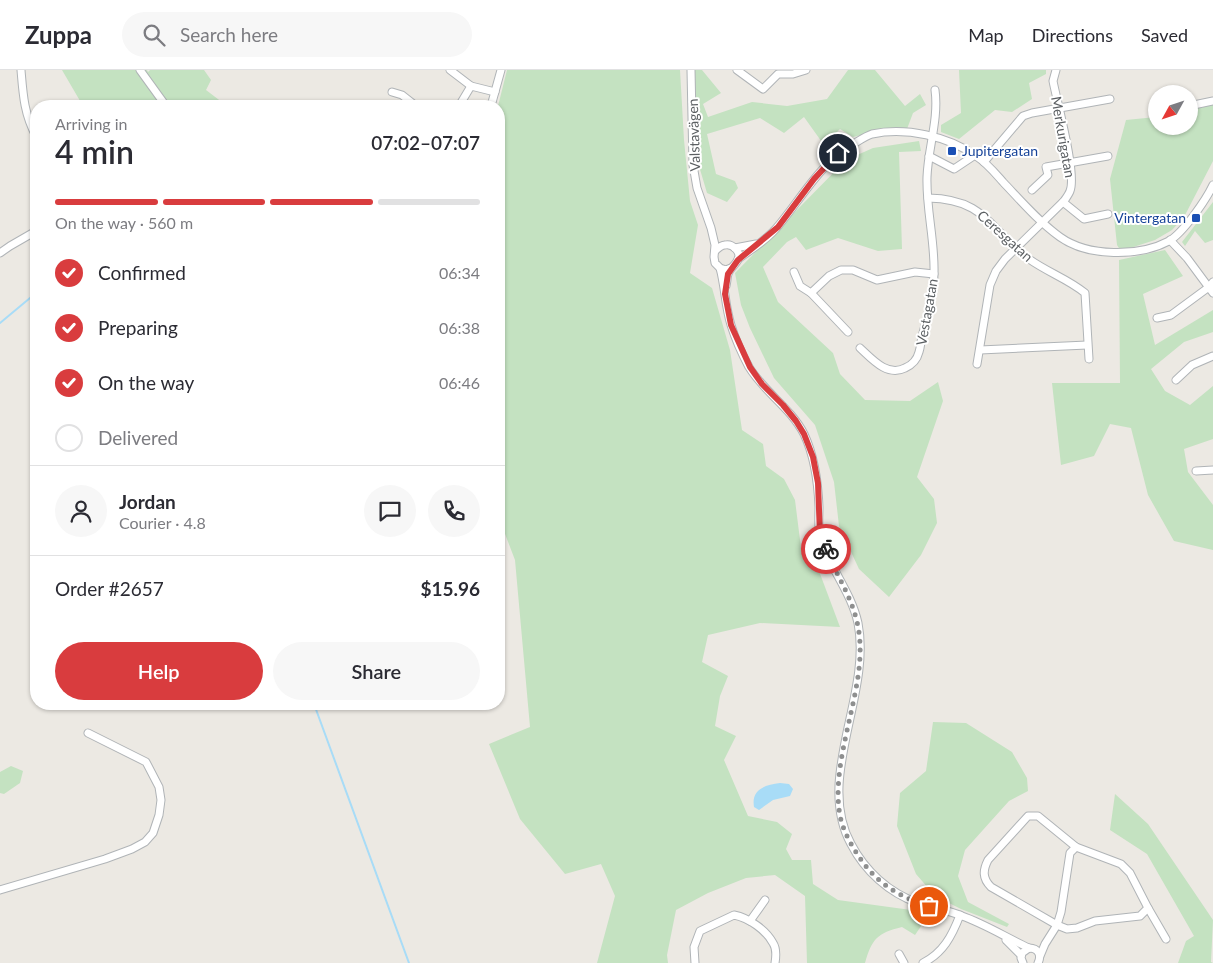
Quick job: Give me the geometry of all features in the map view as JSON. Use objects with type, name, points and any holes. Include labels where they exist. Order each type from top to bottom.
[{"type":"street","points":[[21,70],[25,109],[30,125]]},
{"type":"street","points":[[140,70],[162,100]]},
{"type":"street","points":[[450,70],[471,86],[495,92]]},
{"type":"street","points":[[493,100],[501,70]]},
{"type":"street","name":"Valstavägen","points":[[691,70],[693,165],[697,188],[711,228],[715,263],[720,268],[731,325],[750,367],[762,384],[792,416],[804,434],[813,457],[818,483],[820,535],[826,552],[850,598],[858,622],[859,670],[839,782],[839,810],[842,822],[856,852],[866,866],[892,891],[916,902],[960,915],[1038,951],[1040,960]]},
{"type":"street","points":[[737,70],[764,89],[778,74],[793,74],[806,70]]},
{"type":"street","name":"Merkurigatan","points":[[977,364],[990,285],[1000,265],[1063,202],[1070,191],[1072,180],[1070,163],[1053,81],[1056,70]]},
{"type":"street","points":[[462,100],[471,86]]},
{"type":"street","points":[[931,136],[937,106],[935,90]]},
{"type":"street","points":[[392,92],[402,95],[408,100]]},
{"type":"street","points":[[984,162],[1023,116],[1110,99]]},
{"type":"street","points":[[1198,104],[1213,101]]},
{"type":"street","points":[[738,260],[778,227],[814,179],[838,153],[870,135],[896,131],[931,136],[959,146],[984,162],[1042,223],[1062,239],[1083,249],[1108,253],[1134,251],[1170,240],[1189,221],[1208,196],[1213,185]]},
{"type":"street","name":"Vestagatan","points":[[860,348],[875,363],[888,370],[901,370],[912,365],[919,352],[930,310],[934,274],[928,198],[931,136]]},
{"type":"street","points":[[929,156],[954,169],[975,155]]},
{"type":"street","points":[[1032,190],[1048,175],[1046,167],[1108,156]]},
{"type":"street","name":"Ceresgatan","points":[[928,198],[958,201],[977,210],[1040,267],[1073,283],[1085,293],[1088,359]]},
{"type":"street","points":[[1063,202],[1084,219],[1108,214]]},
{"type":"street","name":"Valstavägen","points":[[711,228],[725,245]]},
{"type":"street","points":[[0,253],[30,234]]},
{"type":"street","points":[[1157,318],[1171,315],[1212,287],[1170,240]]},
{"type":"street","points":[[735,248],[759,243]]},
{"type":"street","points":[[715,251],[719,247],[730,245],[735,248],[738,254],[736,265],[726,270],[720,268]]},
{"type":"street","points":[[725,294],[728,274],[731,268]]},
{"type":"street","points":[[811,293],[829,276],[841,270],[852,270],[877,280],[914,272],[934,274]]},
{"type":"street","points":[[794,272],[800,286],[811,293],[848,332]]},
{"type":"street","points":[[980,350],[1088,345]]},
{"type":"street","points":[[1176,380],[1192,365],[1213,356]]},
{"type":"street","points":[[1196,471],[1213,470]]},
{"type":"street","points":[[0,890],[123,852],[145,842],[153,833],[160,815],[161,800],[159,787],[146,762],[88,733]]},
{"type":"street","points":[[1148,908],[1140,916],[1095,921],[1077,928],[1067,929],[991,887],[984,878],[984,869],[988,860],[1028,816],[1038,816],[1076,847],[1121,864],[1130,873],[1166,939]]},
{"type":"street","points":[[997,932],[1020,960],[1024,950],[1031,948],[1050,934],[1057,925],[1061,912],[1070,854],[1076,847]]},
{"type":"street","points":[[750,921],[765,900]]},
{"type":"street","points":[[922,963],[945,946],[952,936],[960,915]]},
{"type":"street","points":[[695,963],[694,947],[700,932],[734,916],[750,921],[766,934],[774,944],[775,963]]},
{"type":"street","points":[[1040,960],[1050,934]]},
{"type":"street","points":[[899,954],[904,963]]},
{"type":"green space","points":[[62,70],[147,70],[148,72],[150,70],[204,70],[211,80],[206,90],[219,100],[80,100]]},
{"type":"green space","points":[[507,70],[680,70],[690,201],[698,225],[690,273],[712,288],[730,350],[742,430],[763,444],[766,466],[784,479],[795,500],[801,548],[816,563],[840,627],[760,623],[708,635],[702,662],[728,676],[720,696],[715,726],[736,736],[724,760],[748,816],[777,822],[792,834],[786,849],[792,860],[811,860],[813,884],[838,900],[911,910],[928,916],[915,935],[902,927],[881,935],[870,948],[865,963],[807,963],[805,896],[775,875],[746,878],[708,893],[676,910],[667,955],[668,963],[597,963],[615,896],[601,864],[565,874],[520,819],[489,744],[530,727],[515,560],[505,534],[505,100],[500,100]]},
{"type":"green space","points":[[694,70],[702,70],[721,93],[703,104],[708,117],[752,102],[787,106],[827,99],[848,70],[875,70],[905,106],[920,94],[926,105],[913,113],[907,129],[891,128],[853,137],[840,129],[824,145],[804,117],[784,133],[760,118],[707,134],[716,174],[735,181],[738,188],[727,202],[707,193],[699,166]]},
{"type":"green space","points":[[959,70],[1046,70],[1046,74],[1029,83],[1032,99],[1012,112],[995,110],[959,139],[941,132],[941,125],[961,113]]},
{"type":"green space","points":[[1213,104],[1213,161],[1184,217],[1172,230],[1155,240],[1121,251],[1117,245],[1110,179],[1126,120],[1148,118],[1148,135],[1198,135],[1198,108]]},
{"type":"green space","points":[[919,141],[921,151],[899,152],[902,249],[878,251],[838,238],[806,250],[796,237],[787,242],[763,267],[778,302],[833,353],[840,374],[865,400],[910,401],[938,382],[943,401],[917,477],[934,499],[937,523],[921,555],[889,597],[859,569],[839,526],[834,482],[815,425],[774,378],[741,305],[735,273],[846,160],[873,148]]},
{"type":"green space","points":[[1213,202],[1213,240],[1205,243],[1195,231],[1185,246],[1182,242]]},
{"type":"green space","points":[[1165,250],[1183,276],[1143,294],[1155,345],[1213,310],[1213,332],[1184,342],[1151,369],[1165,391],[1190,405],[1213,386],[1213,439],[1184,449],[1188,472],[1213,505],[1213,550],[1174,541],[1148,495],[1131,428],[1110,424],[1094,456],[1061,465],[1052,383],[1120,383],[1119,260]]},
{"type":"green space","points":[[933,722],[966,723],[1012,752],[1027,778],[1028,791],[1009,801],[965,850],[958,876],[968,902],[1009,924],[1007,927],[961,909],[935,896],[916,874],[897,826],[900,793],[926,771]]},
{"type":"green space","points":[[11,766],[23,771],[20,783],[4,794],[0,793],[0,772]]},
{"type":"green space","points":[[1115,794],[1148,824],[1213,920],[1211,962],[1213,963],[1178,963],[1186,941],[1194,936],[1147,854],[1110,830]]},
{"type":"water","points":[[780,783],[789,784],[793,789],[790,796],[773,800],[759,810],[754,807],[755,796],[760,789]]},
{"type":"waterway","points":[[0,323],[30,298]]},
{"type":"waterway","points":[[316,710],[409,963]]},
{"type":"way so far","points":[[826,549],[850,598],[858,622],[859,636],[858,676],[839,782],[839,810],[842,822],[850,844],[872,874],[892,891],[929,906]]},
{"type":"place","name":"Jupitergatan","points":[[952,151]]},
{"type":"place","name":"Vintergatan","points":[[1196,218]]},
{"type":"route","points":[[826,549],[820,535],[818,483],[813,457],[804,434],[796,421],[762,384],[750,367],[731,325],[725,294],[728,274],[731,268],[778,227],[814,179],[838,153]]}]
